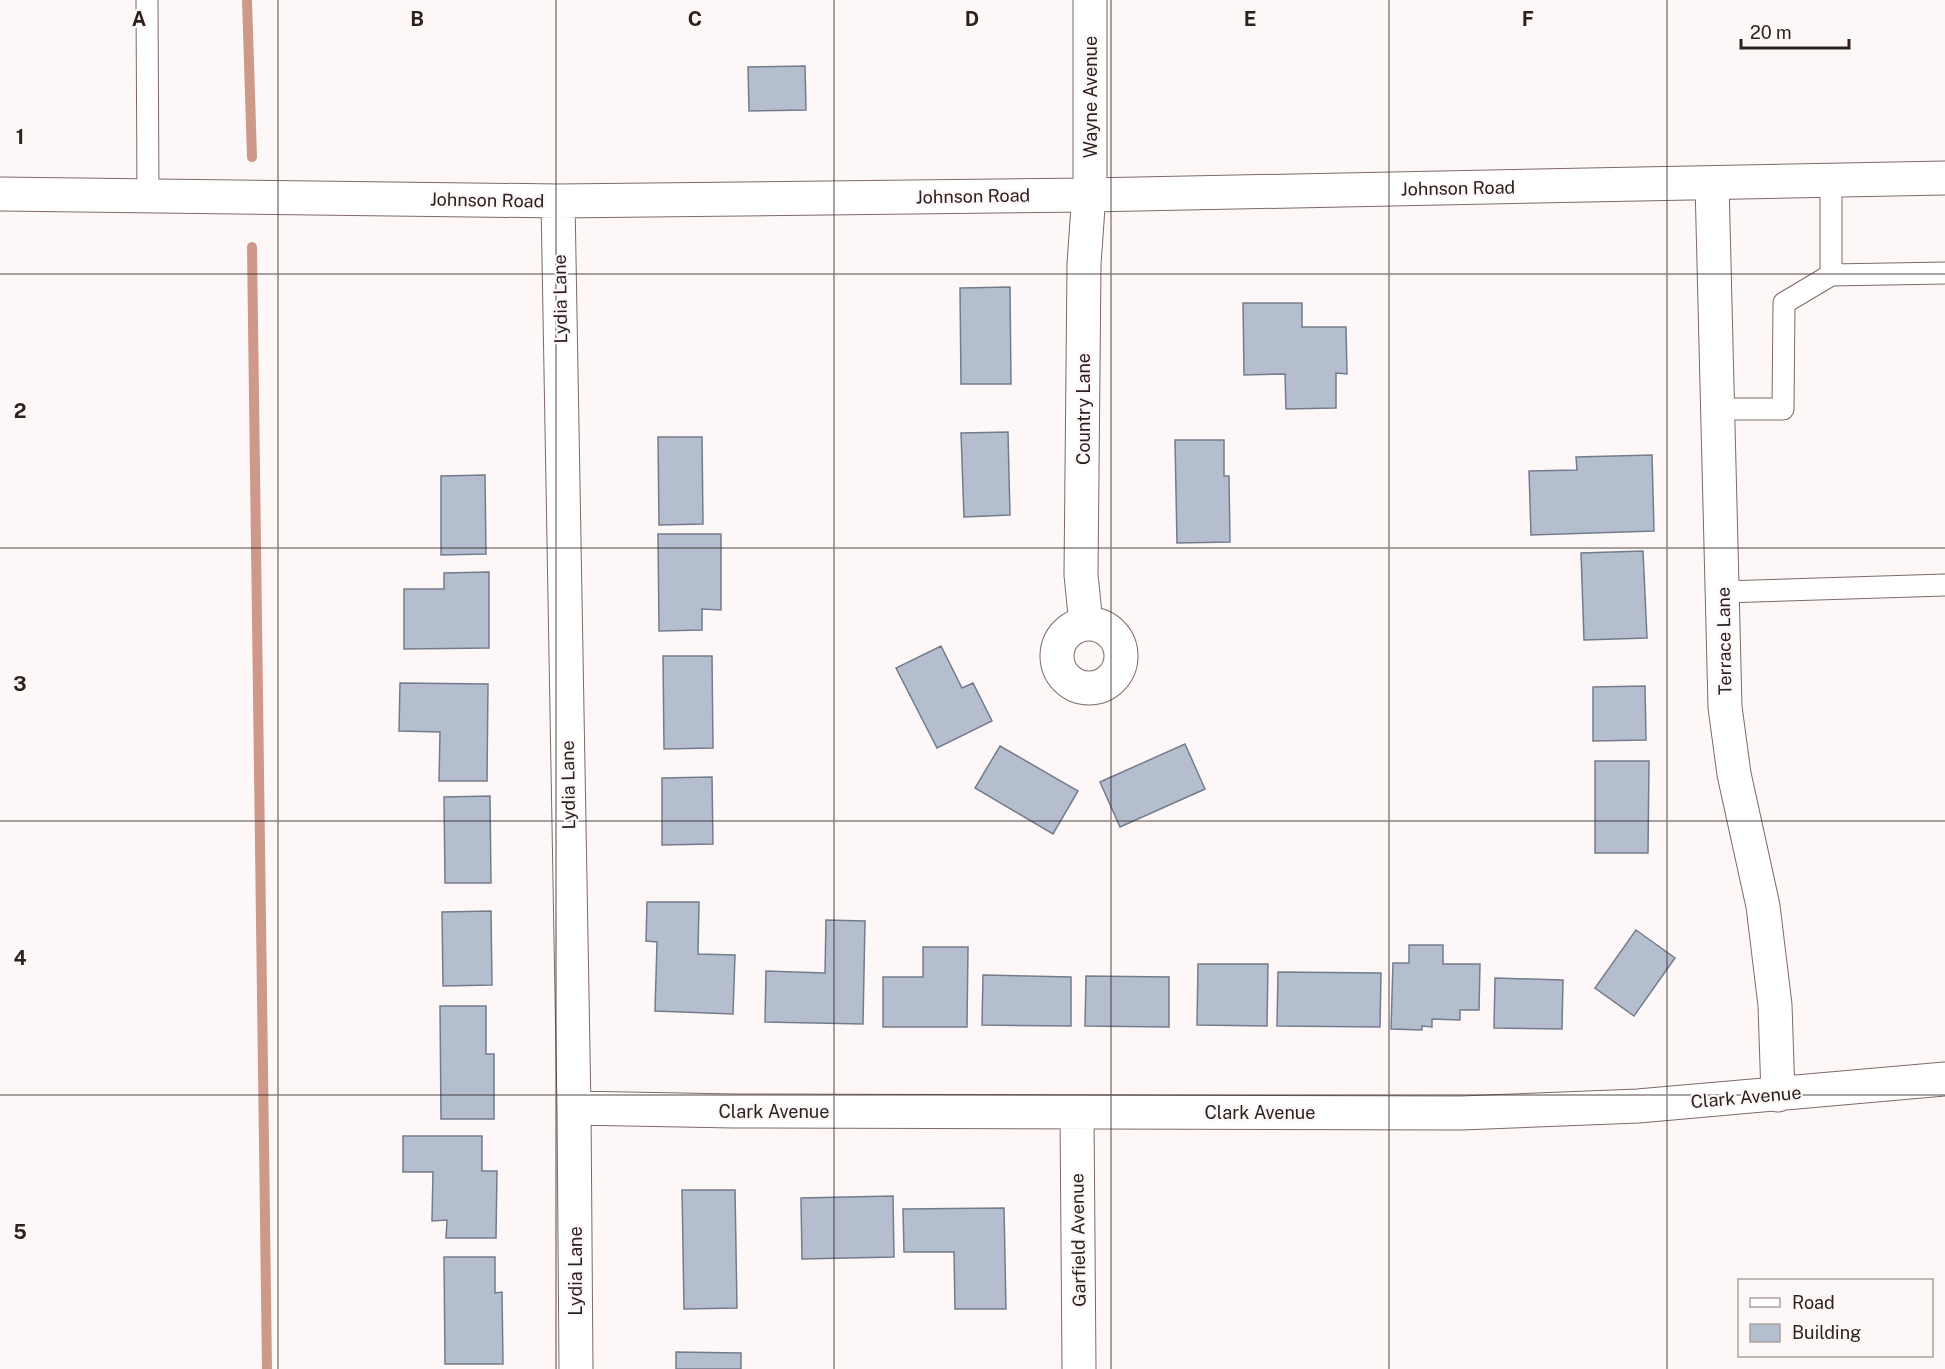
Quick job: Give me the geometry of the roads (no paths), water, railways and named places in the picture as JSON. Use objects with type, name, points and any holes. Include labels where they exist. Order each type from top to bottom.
[{"type":"street","name":"Wayne Avenue","points":[[1089,195],[1090,0]]},
{"type":"street","name":"Johnson Road","points":[[0,194],[558,201],[1089,195],[1945,178]]},
{"type":"street","name":"Terrace Lane","points":[[1712,183],[1725,706],[1734,774],[1763,906],[1775,1005],[1778,1095]]},
{"type":"street","name":"Country Lane","points":[[1086,624],[1081,575],[1084,264],[1089,195]]},
{"type":"street","name":"Lydia Lane","points":[[558,201],[574,1108],[576,1369]]},
{"type":"street","name":"Clark Avenue","points":[[574,1108],[734,1111],[1461,1113],[1638,1106],[1945,1079]]},
{"type":"street","name":"Garfield Avenue","points":[[1077,1112],[1079,1369]]},
{"type":"lane","points":[[147,0],[148,197]]},
{"type":"lane","points":[[1831,181],[1831,275]]},
{"type":"lane","points":[[1718,409],[1783,409],[1784,303],[1831,275],[1945,273]]},
{"type":"lane","points":[[1722,592],[1945,585]]},
{"type":"waterway","points":[[247,0],[252,157]]},
{"type":"waterway","points":[[252,247],[267,1369]]}]
